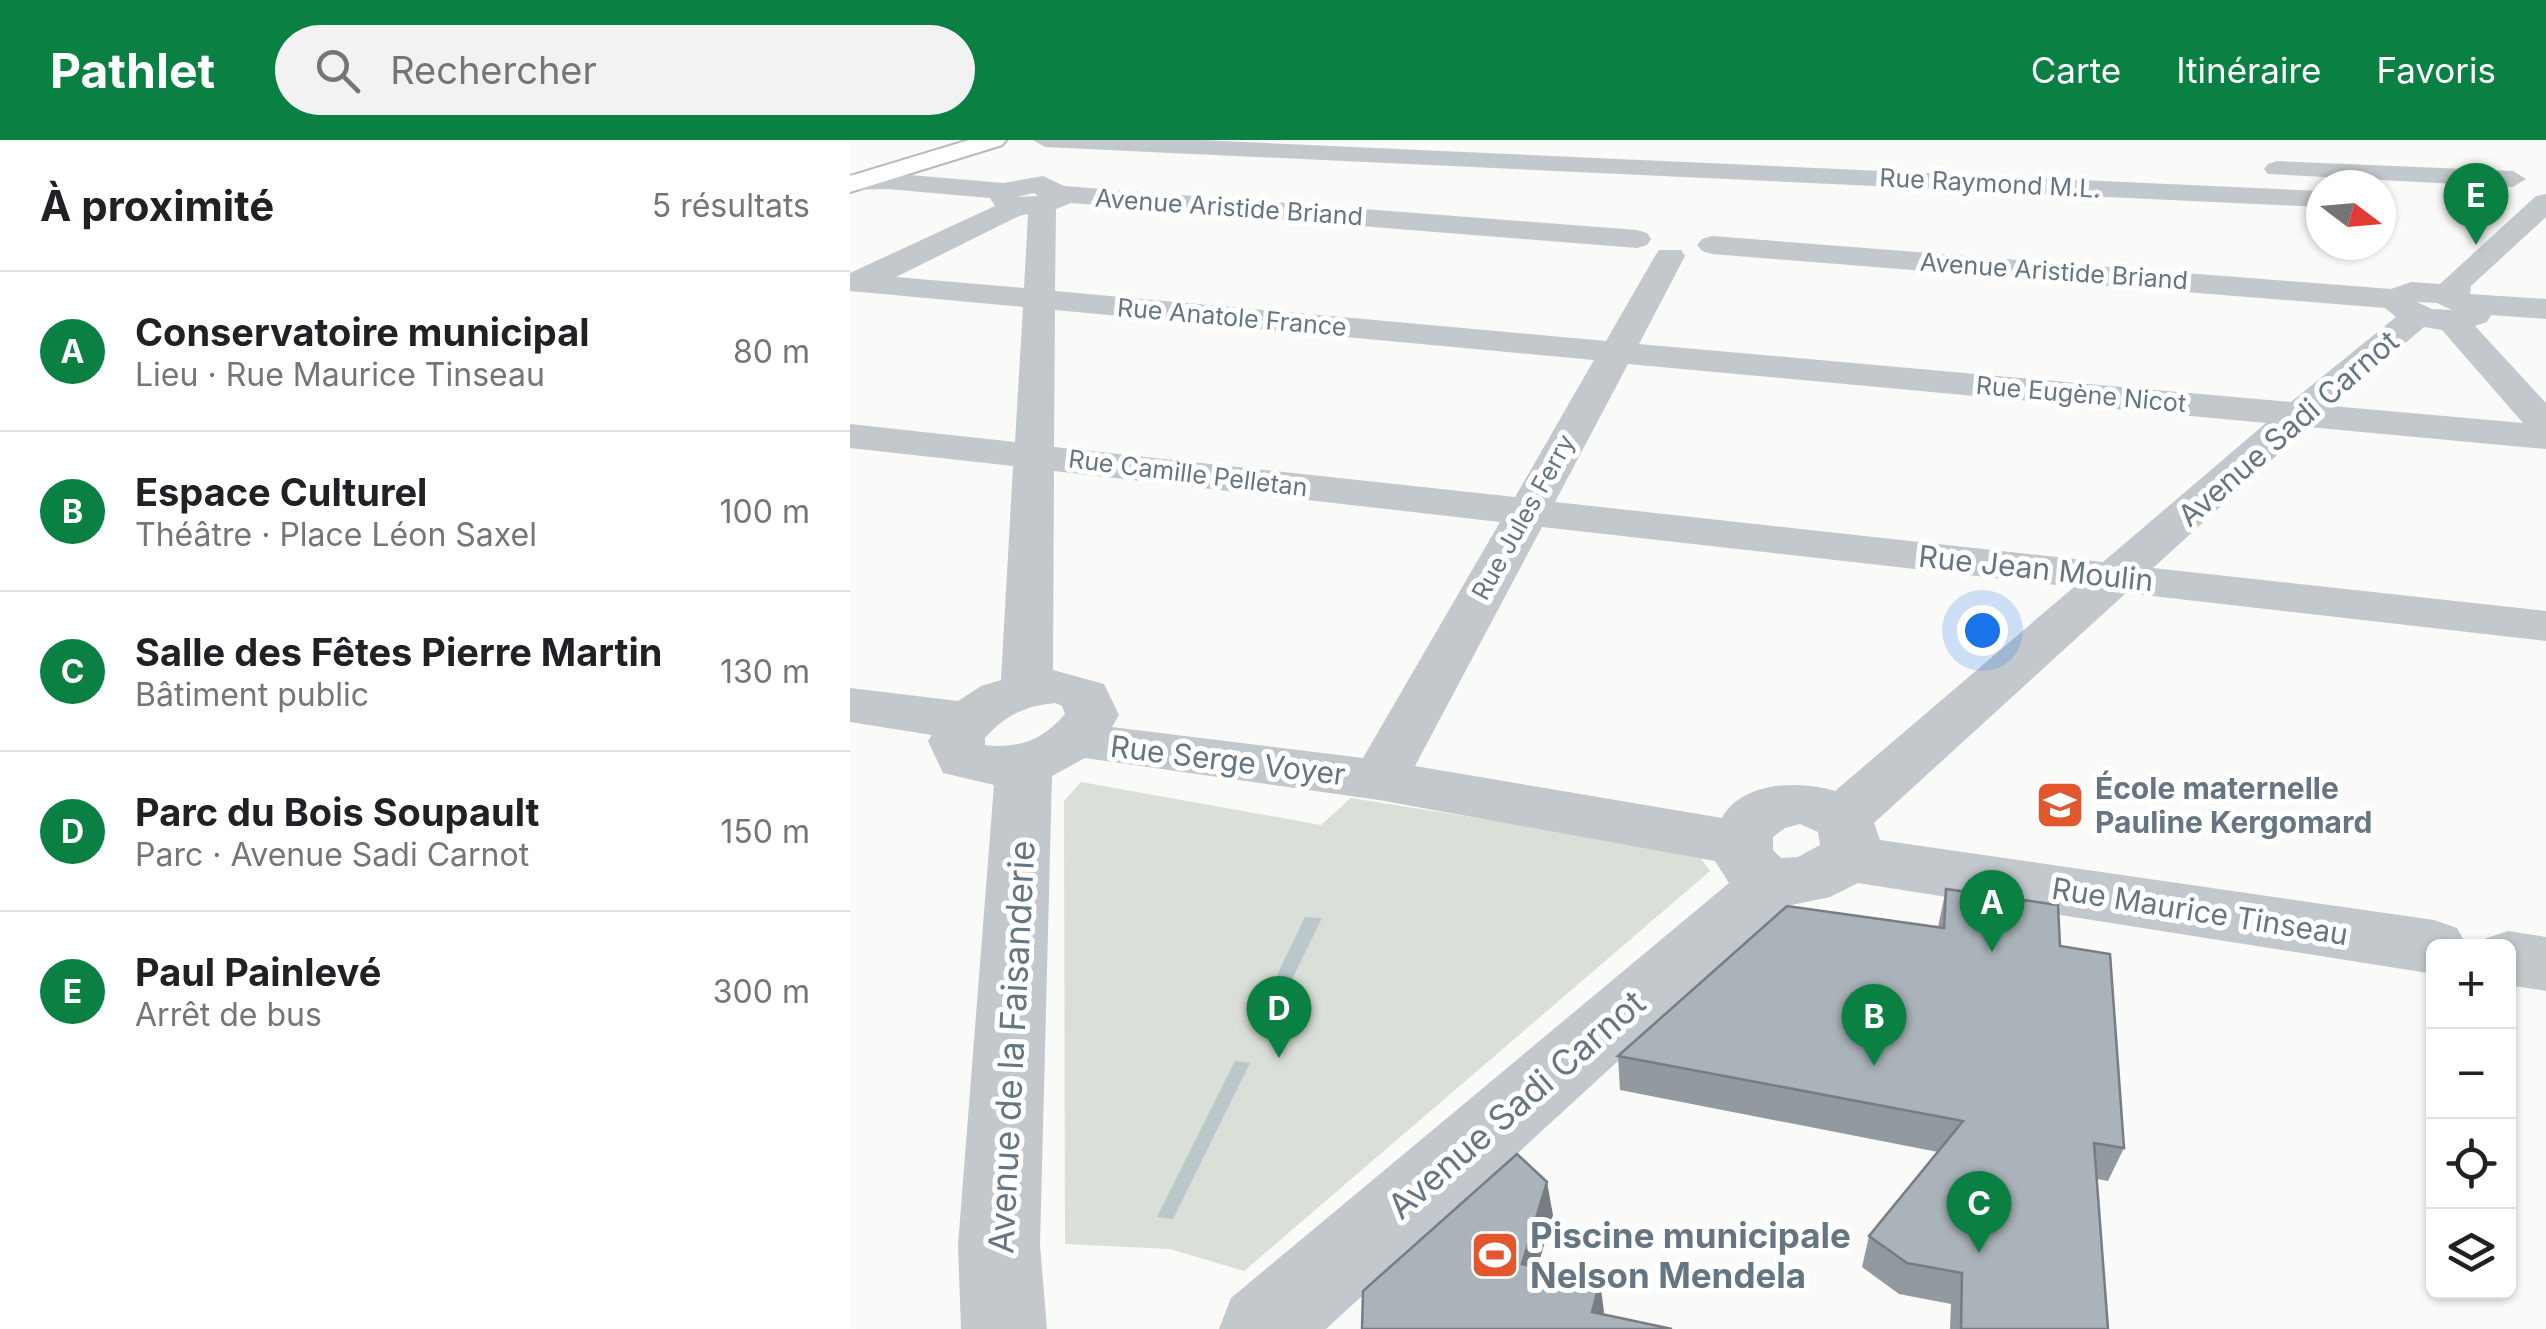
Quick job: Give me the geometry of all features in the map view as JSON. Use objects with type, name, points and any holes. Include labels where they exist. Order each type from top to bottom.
[{"type":"main road","points":[[852,183],[994,140]]},
{"type":"street","name":"Rue Raymond M.L.","points":[[1046,140],[1601,150],[1705,185],[2306,198]]},
{"type":"street","points":[[850,704],[941,719],[968,719],[994,700],[1027,689],[1039,300],[1032,197],[1046,140]]},
{"type":"street","points":[[1705,185],[1729,141]]},
{"type":"street","points":[[2450,148],[2513,179],[2542,202]]},
{"type":"street","points":[[2306,197],[2260,164],[2361,170]]},
{"type":"street","points":[[2396,172],[2513,179]]},
{"type":"street","name":"Avenue Aristide Briand","points":[[852,183],[1702,252],[1712,245],[2437,307],[2546,308]]},
{"type":"street","points":[[853,284],[1032,197]]},
{"type":"street","points":[[2492,208],[2542,202]]},
{"type":"street","name":"Avenue Sadi Carnot","points":[[1262,1329],[1756,862],[1801,882],[1827,873],[1845,838],[2115,576],[2301,414],[2437,307],[2542,202]]},
{"type":"street","name":"Rue Jules Ferry","points":[[1379,780],[1615,352],[1653,248]]},
{"type":"street","name":"Rue Anatole France","points":[[853,284],[1615,352]]},
{"type":"street","points":[[2437,307],[2546,426]]},
{"type":"street","name":"Rue Eugène Nicot","points":[[1615,352],[2546,437]]},
{"type":"street","name":"Rue Camille Pelletan","points":[[850,436],[1525,514]]},
{"type":"street","name":"Rue Jean Moulin","points":[[1525,514],[2546,626]]},
{"type":"street","name":"Avenue de la Faisanderie","points":[[1004,1329],[1000,1245],[1052,752],[1092,714],[1085,696],[1061,686],[1027,689]]},
{"type":"street","name":"Rue Serge Voyer","points":[[968,719],[956,741],[963,760],[988,769],[1101,744],[1379,780]]},
{"type":"street","points":[[1379,780],[1756,862]]},
{"type":"street","name":"Rue Maurice Tinseau","points":[[1845,838],[2426,945]]},
{"type":"street","points":[[2516,959],[2546,964]]},
{"type":"shaded area","points":[[1081,782],[1321,825],[1351,798],[1697,853],[1710,871],[1244,1271],[1170,1249],[1065,1244],[1064,801]]},
{"type":"shaded area","points":[[1305,917],[1322,918],[1279,1006],[1263,1004]]},
{"type":"shaded area","points":[[1235,1061],[1250,1063],[1173,1219],[1157,1217]]},
{"type":"building","points":[[1946,889],[2058,905],[2060,946],[2110,954],[2124,1148],[2094,1143],[2108,1329],[1961,1329],[1962,1273],[1907,1263],[1869,1236],[1963,1121],[1618,1056],[1787,906],[1944,928]]},
{"type":"building","points":[[1517,1154],[1547,1182],[1522,1264],[1600,1281],[1592,1312],[1672,1329],[1362,1329],[1363,1291]]},
{"type":"place","name":"Paul Painlevé","points":[[2476,245]]},
{"type":"place","name":"École maternelle Pauline Kergomard","points":[[2060,805]]},
{"type":"place","name":"Conservatoire municipal","points":[[1992,952]]},
{"type":"place","name":"Parc du Bois Soupault","points":[[1279,1058]]},
{"type":"place","name":"Espace Culturel","points":[[1874,1066]]},
{"type":"place","name":"Salle des Fêtes Pierre Martin","points":[[1979,1253]]},
{"type":"place","name":"Piscine municipale Nelson Mendela","points":[[1495,1255]]}]
